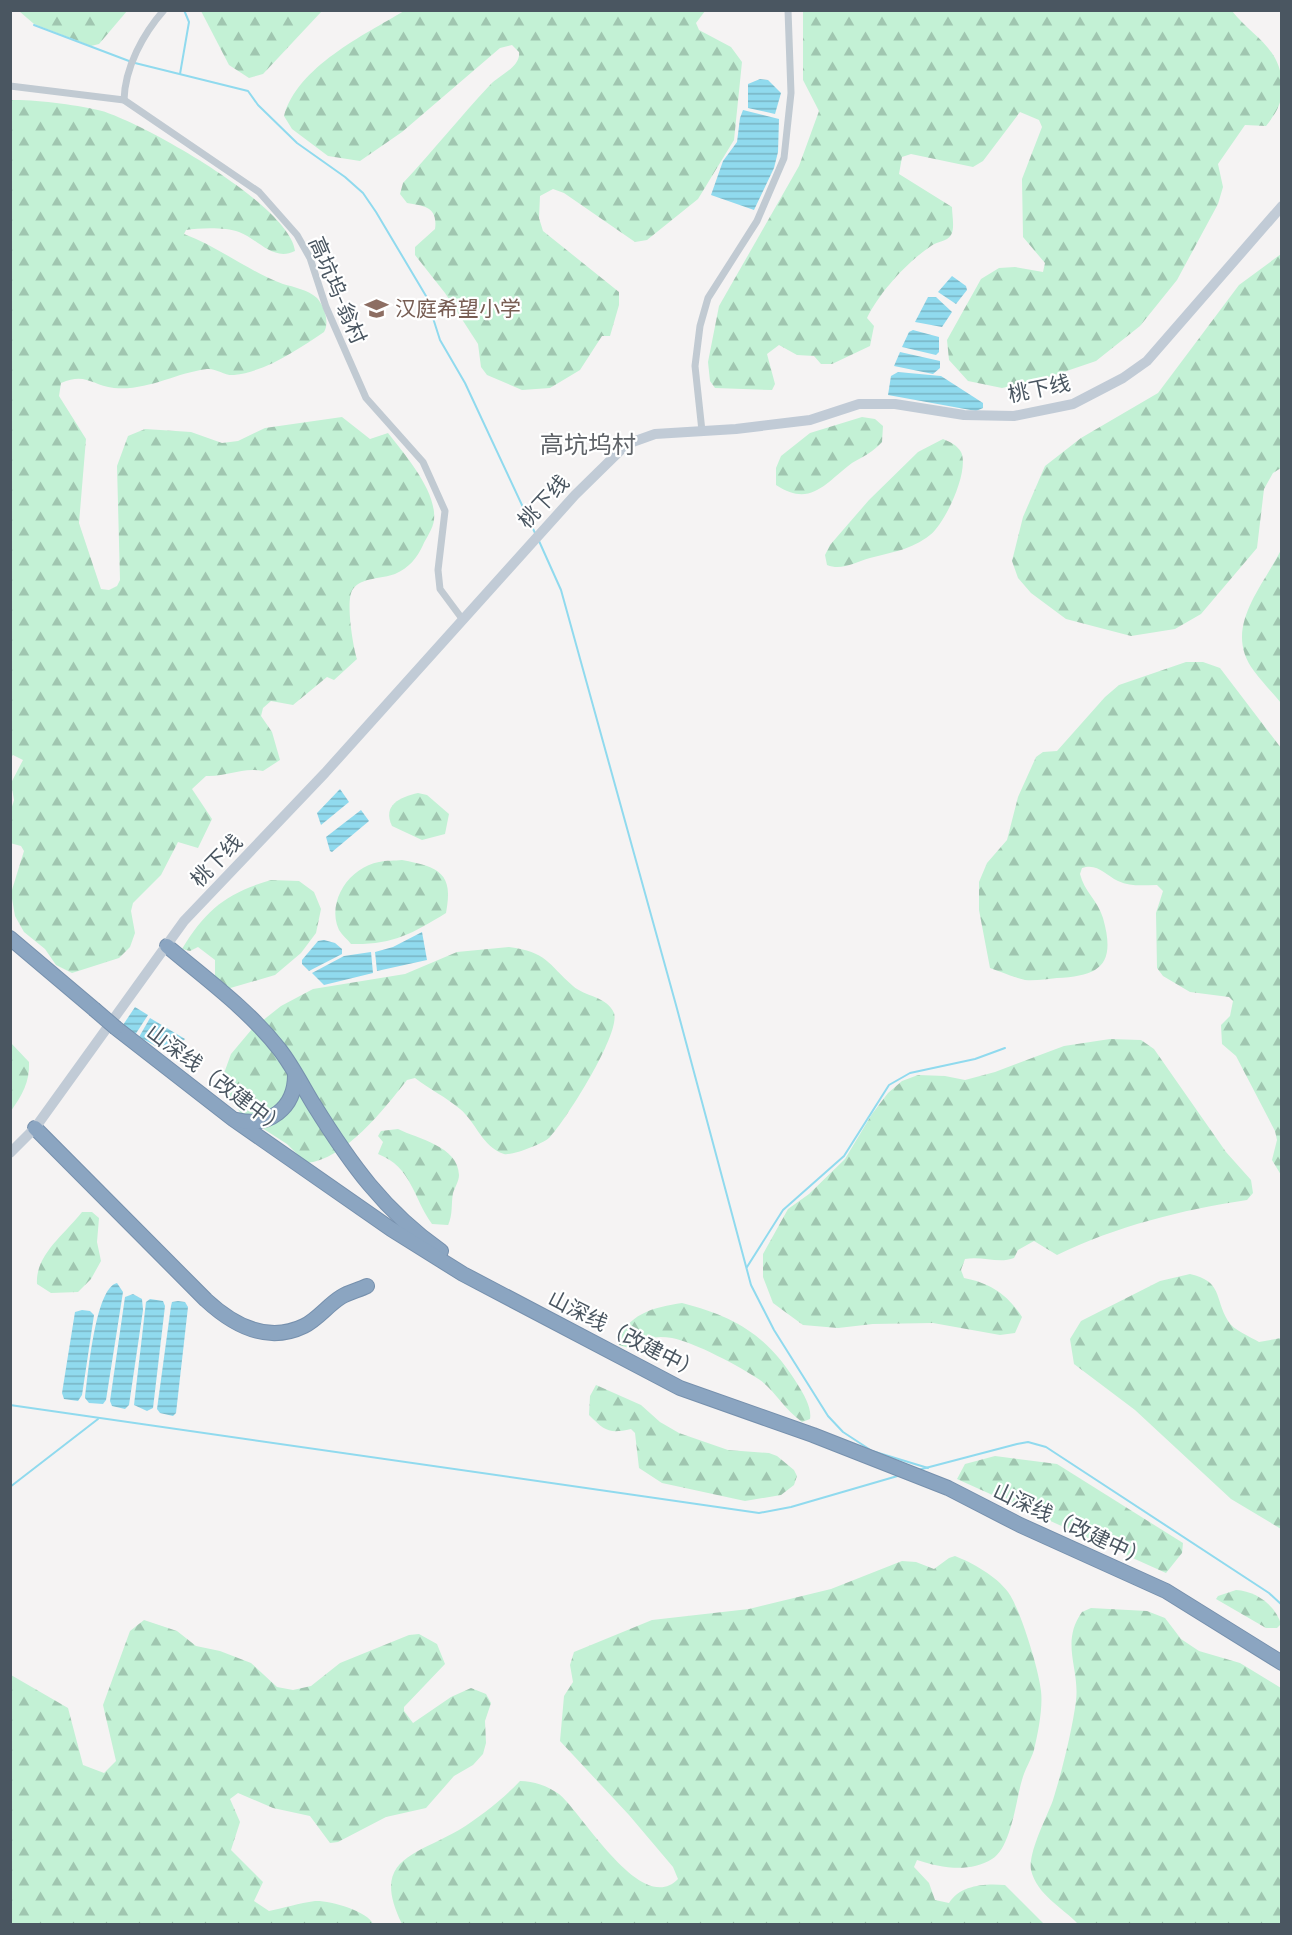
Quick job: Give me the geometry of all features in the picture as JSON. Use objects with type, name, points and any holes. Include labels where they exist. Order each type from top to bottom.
[{"type":"highway","name":"山深线（改建中）","points":[[10,938],[142,1051],[204,1099],[391,1229],[463,1274],[680,1388],[813,1435],[948,1488],[1020,1526],[1166,1591],[1281,1663]]},
{"type":"highway","points":[[167,945],[228,996],[267,1034],[353,1166],[387,1208],[436,1248],[522,1306]]},
{"type":"highway","points":[[233,1119],[252,1124],[268,1120],[290,1101],[295,1090],[295,1075]]},
{"type":"highway","points":[[35,1128],[206,1300],[224,1316],[246,1328],[264,1333],[284,1332],[305,1326],[341,1297],[367,1286]]},
{"type":"main road","name":"桃下线","points":[[10,1153],[35,1128],[184,921],[325,773],[617,452],[627,444],[655,434],[810,420],[870,404],[896,404],[964,415],[1014,416],[1073,404],[1122,378],[1147,361],[1281,206]]},
{"type":"street","points":[[124,100],[124,90],[142,38],[164,10]]},
{"type":"street","points":[[702,431],[695,366],[700,326],[708,298],[757,221],[784,158],[790,93],[788,10]]},
{"type":"street","name":"高坑坞-翁村","points":[[10,87],[124,100],[259,192],[297,235],[310,258],[326,307],[366,398],[423,462],[445,511],[438,570],[440,589],[463,620]]},
{"type":"green space","points":[[19,11],[127,11],[99,44],[91,46],[34,24]]},
{"type":"green space","points":[[201,11],[322,11],[263,74],[249,78],[229,65]]},
{"type":"green space","points":[[404,11],[705,11],[696,23],[699,30],[731,47],[742,62],[734,140],[698,199],[647,240],[635,242],[564,193],[553,189],[540,196],[539,218],[543,231],[619,292],[619,305],[610,336],[602,336],[580,370],[550,388],[522,390],[487,375],[481,367],[478,344],[445,293],[415,255],[415,247],[435,229],[434,216],[425,207],[407,203],[400,194],[403,183],[490,85],[517,62],[519,52],[512,45],[500,48],[402,132],[360,161],[328,156],[292,129],[284,116],[291,98],[317,68],[352,42]]},
{"type":"green space","points":[[803,11],[1232,11],[1272,53],[1281,74],[1281,99],[1266,126],[1245,125],[1218,164],[1223,187],[1218,204],[1177,280],[1140,326],[1096,361],[1049,377],[1002,388],[968,381],[949,360],[947,340],[981,279],[999,268],[1015,267],[1043,272],[1045,263],[1023,237],[1022,179],[1042,127],[1039,120],[1020,112],[983,161],[973,167],[911,154],[902,157],[899,174],[952,207],[953,229],[949,237],[933,244],[913,260],[879,298],[867,318],[874,326],[870,346],[832,364],[821,364],[814,356],[797,355],[779,345],[767,354],[775,384],[772,390],[715,388],[710,381],[708,362],[719,306],[799,166],[819,111],[803,80]]},
{"type":"green space","points":[[10,100],[31,100],[102,111],[149,131],[212,168],[268,211],[287,232],[295,251],[287,254],[273,252],[246,235],[227,229],[192,229],[186,230],[184,234],[209,245],[270,279],[313,295],[322,305],[326,319],[324,332],[281,359],[246,373],[231,375],[207,369],[126,388],[114,388],[83,379],[61,383],[59,396],[86,439],[79,523],[101,589],[109,590],[117,586],[120,580],[117,466],[128,436],[145,429],[191,432],[222,443],[238,441],[265,428],[342,417],[370,439],[388,433],[418,474],[434,509],[432,527],[421,550],[412,562],[395,574],[367,580],[353,589],[350,612],[357,659],[334,680],[327,677],[293,705],[271,701],[263,708],[261,716],[272,732],[280,760],[263,771],[248,770],[206,776],[192,789],[212,819],[198,848],[178,842],[161,875],[133,903],[131,911],[135,933],[130,947],[119,958],[72,973],[56,965],[45,949],[24,932],[15,916],[11,893],[24,851],[21,846],[10,843],[11,810],[14,800],[11,783],[23,760],[13,755],[10,758]]},
{"type":"green space","points":[[1281,254],[1281,468],[1273,473],[1264,489],[1257,548],[1201,614],[1175,629],[1131,636],[1066,619],[1031,593],[1018,578],[1012,561],[1023,517],[1045,466],[1081,438],[1158,393],[1239,285]]},
{"type":"green space","points":[[862,417],[875,419],[883,426],[882,442],[875,449],[852,463],[817,490],[799,494],[776,485],[776,468],[781,456],[810,433]]},
{"type":"green space","points":[[943,439],[961,452],[963,460],[959,483],[949,509],[936,529],[923,540],[901,550],[843,566],[827,565],[825,555],[830,545],[869,500],[918,452]]},
{"type":"green space","points":[[1281,550],[1281,703],[1254,671],[1245,655],[1242,640],[1243,624],[1248,609]]},
{"type":"green space","points":[[1186,662],[1203,662],[1220,668],[1281,748],[1281,1175],[1272,1160],[1277,1140],[1275,1131],[1236,1056],[1222,1044],[1221,1025],[1230,1016],[1233,1001],[1229,997],[1190,992],[1163,976],[1157,968],[1156,913],[1163,891],[1157,885],[1128,884],[1118,881],[1097,868],[1082,868],[1080,874],[1082,880],[1103,918],[1107,934],[1106,957],[1094,970],[1072,977],[1025,980],[990,968],[979,910],[979,882],[987,863],[1007,840],[1018,797],[1036,757],[1043,752],[1057,751],[1105,697],[1119,685]]},
{"type":"green space","points":[[418,793],[427,795],[449,814],[445,834],[422,840],[392,826],[389,813],[394,803]]},
{"type":"green space","points":[[402,860],[426,866],[441,874],[448,889],[446,913],[401,937],[378,943],[351,944],[339,930],[336,919],[338,897],[343,887],[350,878],[368,865],[382,861]]},
{"type":"green space","points":[[271,880],[299,881],[314,892],[321,909],[316,933],[301,953],[275,975],[227,989],[215,978],[215,960],[198,947],[190,951],[182,949],[200,923],[219,904],[242,891]]},
{"type":"green space","points":[[509,947],[539,955],[578,990],[606,1003],[614,1013],[614,1023],[609,1038],[591,1076],[558,1128],[542,1142],[508,1154],[496,1151],[466,1114],[415,1078],[407,1080],[387,1105],[349,1143],[321,1160],[306,1163],[287,1144],[242,1115],[228,1095],[223,1076],[231,1054],[252,1029],[281,1006],[313,989],[405,974],[457,952]]},
{"type":"green space","points":[[1110,1039],[1141,1040],[1154,1049],[1226,1152],[1251,1180],[1253,1193],[1247,1200],[1150,1220],[1126,1227],[1057,1255],[1034,1241],[1018,1250],[1014,1258],[1008,1260],[965,1259],[961,1270],[964,1278],[990,1286],[1004,1296],[1022,1317],[1015,1333],[1000,1335],[933,1323],[873,1324],[838,1328],[803,1325],[773,1303],[763,1277],[763,1254],[788,1209],[809,1194],[845,1159],[872,1114],[888,1093],[902,1081],[918,1075],[945,1076],[965,1080],[995,1072],[1064,1046]]},
{"type":"green space","points":[[11,1043],[29,1062],[24,1088],[11,1111]]},
{"type":"green space","points":[[398,1129],[445,1150],[457,1165],[459,1177],[453,1193],[448,1225],[432,1224],[405,1175],[389,1160],[378,1154],[383,1142],[378,1136],[381,1131]]},
{"type":"green space","points":[[82,1212],[92,1212],[99,1218],[97,1242],[101,1261],[91,1279],[78,1292],[51,1293],[37,1284],[41,1264],[52,1245]]},
{"type":"green space","points":[[1190,1274],[1201,1277],[1213,1286],[1228,1321],[1238,1330],[1259,1342],[1281,1338],[1281,1529],[1231,1499],[1135,1410],[1074,1364],[1070,1339],[1081,1321],[1160,1281]]},
{"type":"green space","points":[[682,1303],[735,1322],[763,1342],[787,1368],[798,1385],[809,1406],[810,1419],[802,1422],[760,1380],[730,1362],[692,1344],[660,1337],[649,1338],[629,1348],[619,1345],[622,1334],[634,1319],[661,1307]]},
{"type":"green space","points":[[596,1385],[641,1405],[660,1422],[679,1433],[728,1450],[769,1453],[777,1456],[794,1470],[797,1476],[794,1485],[781,1495],[745,1501],[662,1483],[639,1468],[635,1433],[631,1429],[608,1430],[589,1415],[590,1396]]},
{"type":"green space","points":[[995,1456],[1057,1464],[1183,1543],[1182,1553],[1166,1573],[957,1479],[965,1464]]},
{"type":"green space","points":[[955,1556],[991,1575],[1013,1600],[1040,1681],[1040,1720],[1034,1750],[1022,1780],[1012,1823],[1004,1845],[998,1853],[992,1859],[965,1868],[945,1867],[917,1860],[914,1867],[929,1883],[935,1900],[949,1903],[960,1892],[974,1886],[1005,1885],[1044,1924],[402,1924],[393,1902],[391,1886],[394,1873],[402,1862],[459,1830],[499,1801],[520,1781],[540,1784],[559,1794],[614,1858],[631,1874],[648,1885],[664,1887],[678,1879],[673,1867],[629,1815],[560,1741],[564,1696],[573,1682],[570,1665],[574,1652],[652,1620],[749,1609],[831,1589],[902,1561],[916,1562],[934,1569]]},
{"type":"green space","points":[[1236,1590],[1251,1593],[1264,1600],[1274,1611],[1281,1624],[1277,1628],[1266,1628],[1216,1599],[1218,1596]]},
{"type":"green space","points":[[1091,1608],[1147,1611],[1165,1618],[1181,1639],[1199,1651],[1240,1663],[1281,1688],[1281,1924],[1078,1924],[1044,1894],[1034,1879],[1031,1870],[1032,1854],[1053,1800],[1076,1701],[1072,1634],[1082,1612]]},
{"type":"green space","points":[[144,1620],[177,1631],[196,1646],[220,1651],[251,1663],[277,1687],[293,1690],[311,1686],[340,1663],[409,1635],[419,1634],[437,1644],[445,1664],[404,1707],[404,1711],[413,1723],[451,1697],[471,1688],[486,1694],[491,1703],[485,1721],[486,1743],[483,1754],[473,1765],[454,1776],[426,1808],[386,1817],[338,1842],[330,1843],[310,1816],[273,1808],[238,1793],[230,1799],[240,1822],[231,1850],[263,1882],[254,1901],[269,1911],[315,1901],[329,1902],[364,1915],[373,1924],[11,1924],[11,1675],[68,1708],[83,1765],[104,1773],[116,1761],[103,1705],[130,1631]]},
{"type":"water","points":[[760,79],[768,80],[781,93],[775,114],[748,108],[748,84]]},
{"type":"water","points":[[743,110],[779,119],[778,152],[774,168],[754,210],[711,195],[723,161],[737,142]]},
{"type":"water","points":[[952,276],[966,286],[967,290],[956,304],[938,292]]},
{"type":"water","points":[[928,297],[936,297],[952,312],[942,327],[915,322]]},
{"type":"water","points":[[913,330],[939,337],[939,352],[936,355],[902,347],[909,332]]},
{"type":"water","points":[[900,352],[940,361],[940,368],[933,374],[894,366]]},
{"type":"water","points":[[898,372],[941,376],[983,403],[983,408],[976,411],[888,395],[891,376]]},
{"type":"water","points":[[340,789],[349,802],[321,825],[317,813]]},
{"type":"water","points":[[361,810],[369,821],[332,852],[330,851],[326,837]]},
{"type":"water","points":[[422,932],[427,960],[377,971],[375,952],[393,947]]},
{"type":"water","points":[[318,941],[335,943],[342,949],[342,954],[309,971],[302,964],[302,960]]},
{"type":"water","points":[[371,952],[373,973],[324,985],[312,973],[344,956]]},
{"type":"water","points":[[135,1007],[148,1015],[135,1035],[121,1028]]},
{"type":"water","points":[[150,1018],[185,1039],[171,1054],[139,1037]]},
{"type":"water","points":[[117,1283],[123,1292],[106,1400],[103,1404],[89,1403],[85,1398],[98,1316],[109,1288]]},
{"type":"water","points":[[133,1294],[142,1299],[143,1310],[129,1405],[125,1409],[112,1406],[110,1401],[125,1297]]},
{"type":"water","points":[[150,1299],[163,1301],[165,1306],[153,1408],[147,1411],[134,1405],[146,1302]]},
{"type":"water","points":[[172,1302],[185,1302],[188,1307],[176,1413],[173,1416],[160,1413],[157,1409],[171,1306]]},
{"type":"water","points":[[90,1311],[94,1315],[82,1395],[78,1401],[64,1399],[62,1393],[75,1312]]},
{"type":"waterway","points":[[180,74],[189,22],[184,10]]},
{"type":"waterway","points":[[34,25],[129,61]]},
{"type":"waterway","points":[[135,63],[248,91],[258,105],[297,143],[345,177],[363,193],[426,296],[440,340],[465,383],[535,533]]},
{"type":"waterway","points":[[539,541],[561,590],[751,1285],[774,1330],[828,1416],[843,1432],[872,1451],[928,1468]]},
{"type":"waterway","points":[[747,1267],[783,1210],[844,1156],[889,1085],[910,1073],[975,1059],[1005,1048]]},
{"type":"waterway","points":[[10,1405],[759,1513],[791,1507],[901,1475]]},
{"type":"waterway","points":[[10,1487],[98,1419]]},
{"type":"waterway","points":[[918,1470],[1028,1442],[1046,1447],[1269,1593],[1282,1605]]},
{"type":"place","name":"汉庭希望小学","points":[[377,308]]},
{"type":"district","name":"高坑坞村","points":[[588,443]]}]
